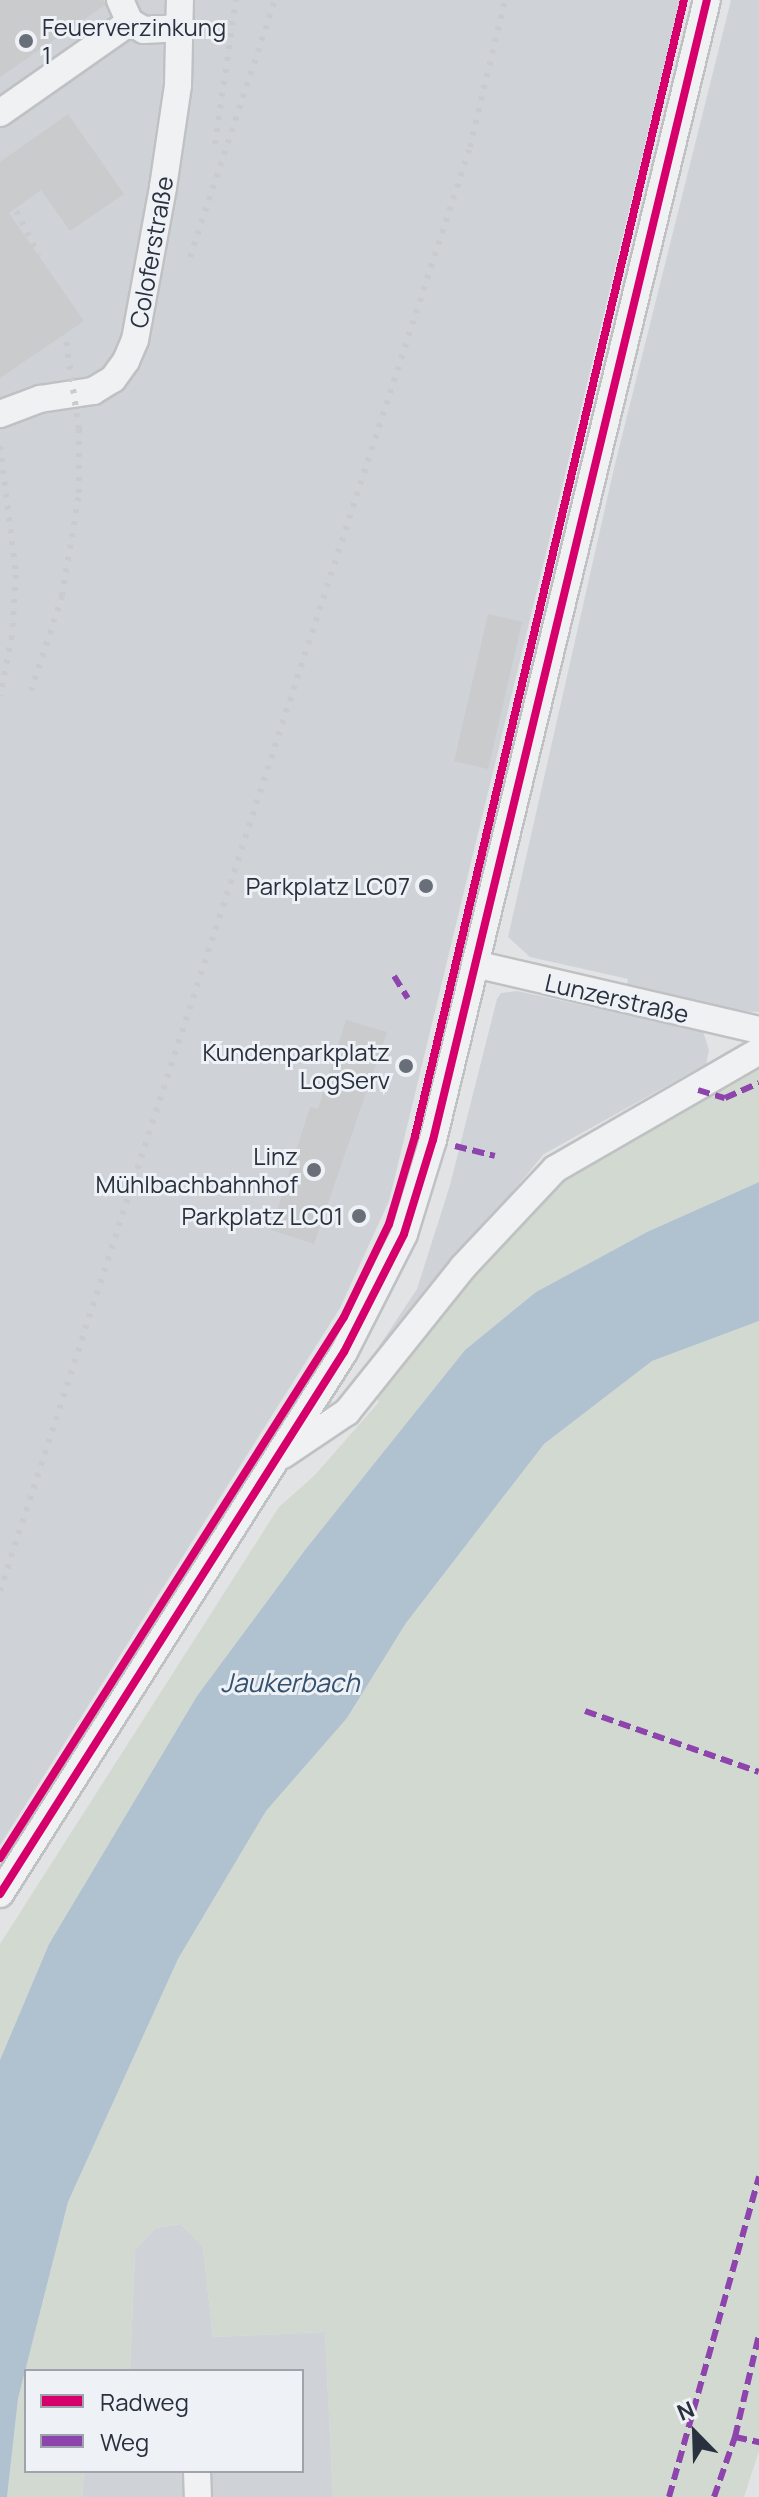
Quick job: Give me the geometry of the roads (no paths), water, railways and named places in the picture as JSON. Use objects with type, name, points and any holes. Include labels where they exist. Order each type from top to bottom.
[{"type":"street","name":"Coloferstraße","points":[[0,414],[40,399],[93,391],[113,379],[126,361],[135,340],[163,187],[182,28],[180,0]]},
{"type":"street","points":[[0,1894],[276,1459],[393,1262],[433,1140],[707,0]]},
{"type":"street","points":[[0,113],[125,11],[144,30],[182,28]]},
{"type":"street","name":"Lunzerstraße","points":[[475,964],[759,1030]]},
{"type":"street","points":[[276,1459],[347,1412],[463,1267],[555,1169],[759,1051]]},
{"type":"street","points":[[197,2473],[198,2497]]},
{"type":"water","name":"Jaukerbach","points":[[759,1182],[759,1321],[652,1361],[544,1444],[406,1623],[347,1718],[266,1811],[178,1959],[68,2202],[24,2369],[7,2497],[0,2497],[0,2060],[49,1944],[197,1696],[305,1550],[465,1350],[536,1292],[647,1232]]},
{"type":"railway","points":[[215,144],[236,0]]},
{"type":"railway","points":[[190,257],[275,0]]},
{"type":"railway","points":[[0,1591],[470,147],[505,0]]},
{"type":"railway","points":[[0,179],[39,256]]},
{"type":"railway","points":[[31,691],[62,596],[79,493],[79,429],[65,334]]},
{"type":"railway","points":[[0,446],[16,575],[12,636],[0,696]]},
{"type":"place","name":"Feuerverzinkung 1","points":[[26,41]]},
{"type":"place","name":"Parkplatz LC07","points":[[426,886]]},
{"type":"place","name":"Kundenparkplatz LogServ","points":[[406,1066]]},
{"type":"place","name":"Linz Mühlbachbahnhof","points":[[314,1170]]},
{"type":"place","name":"Parkplatz LC01","points":[[359,1216]]}]
